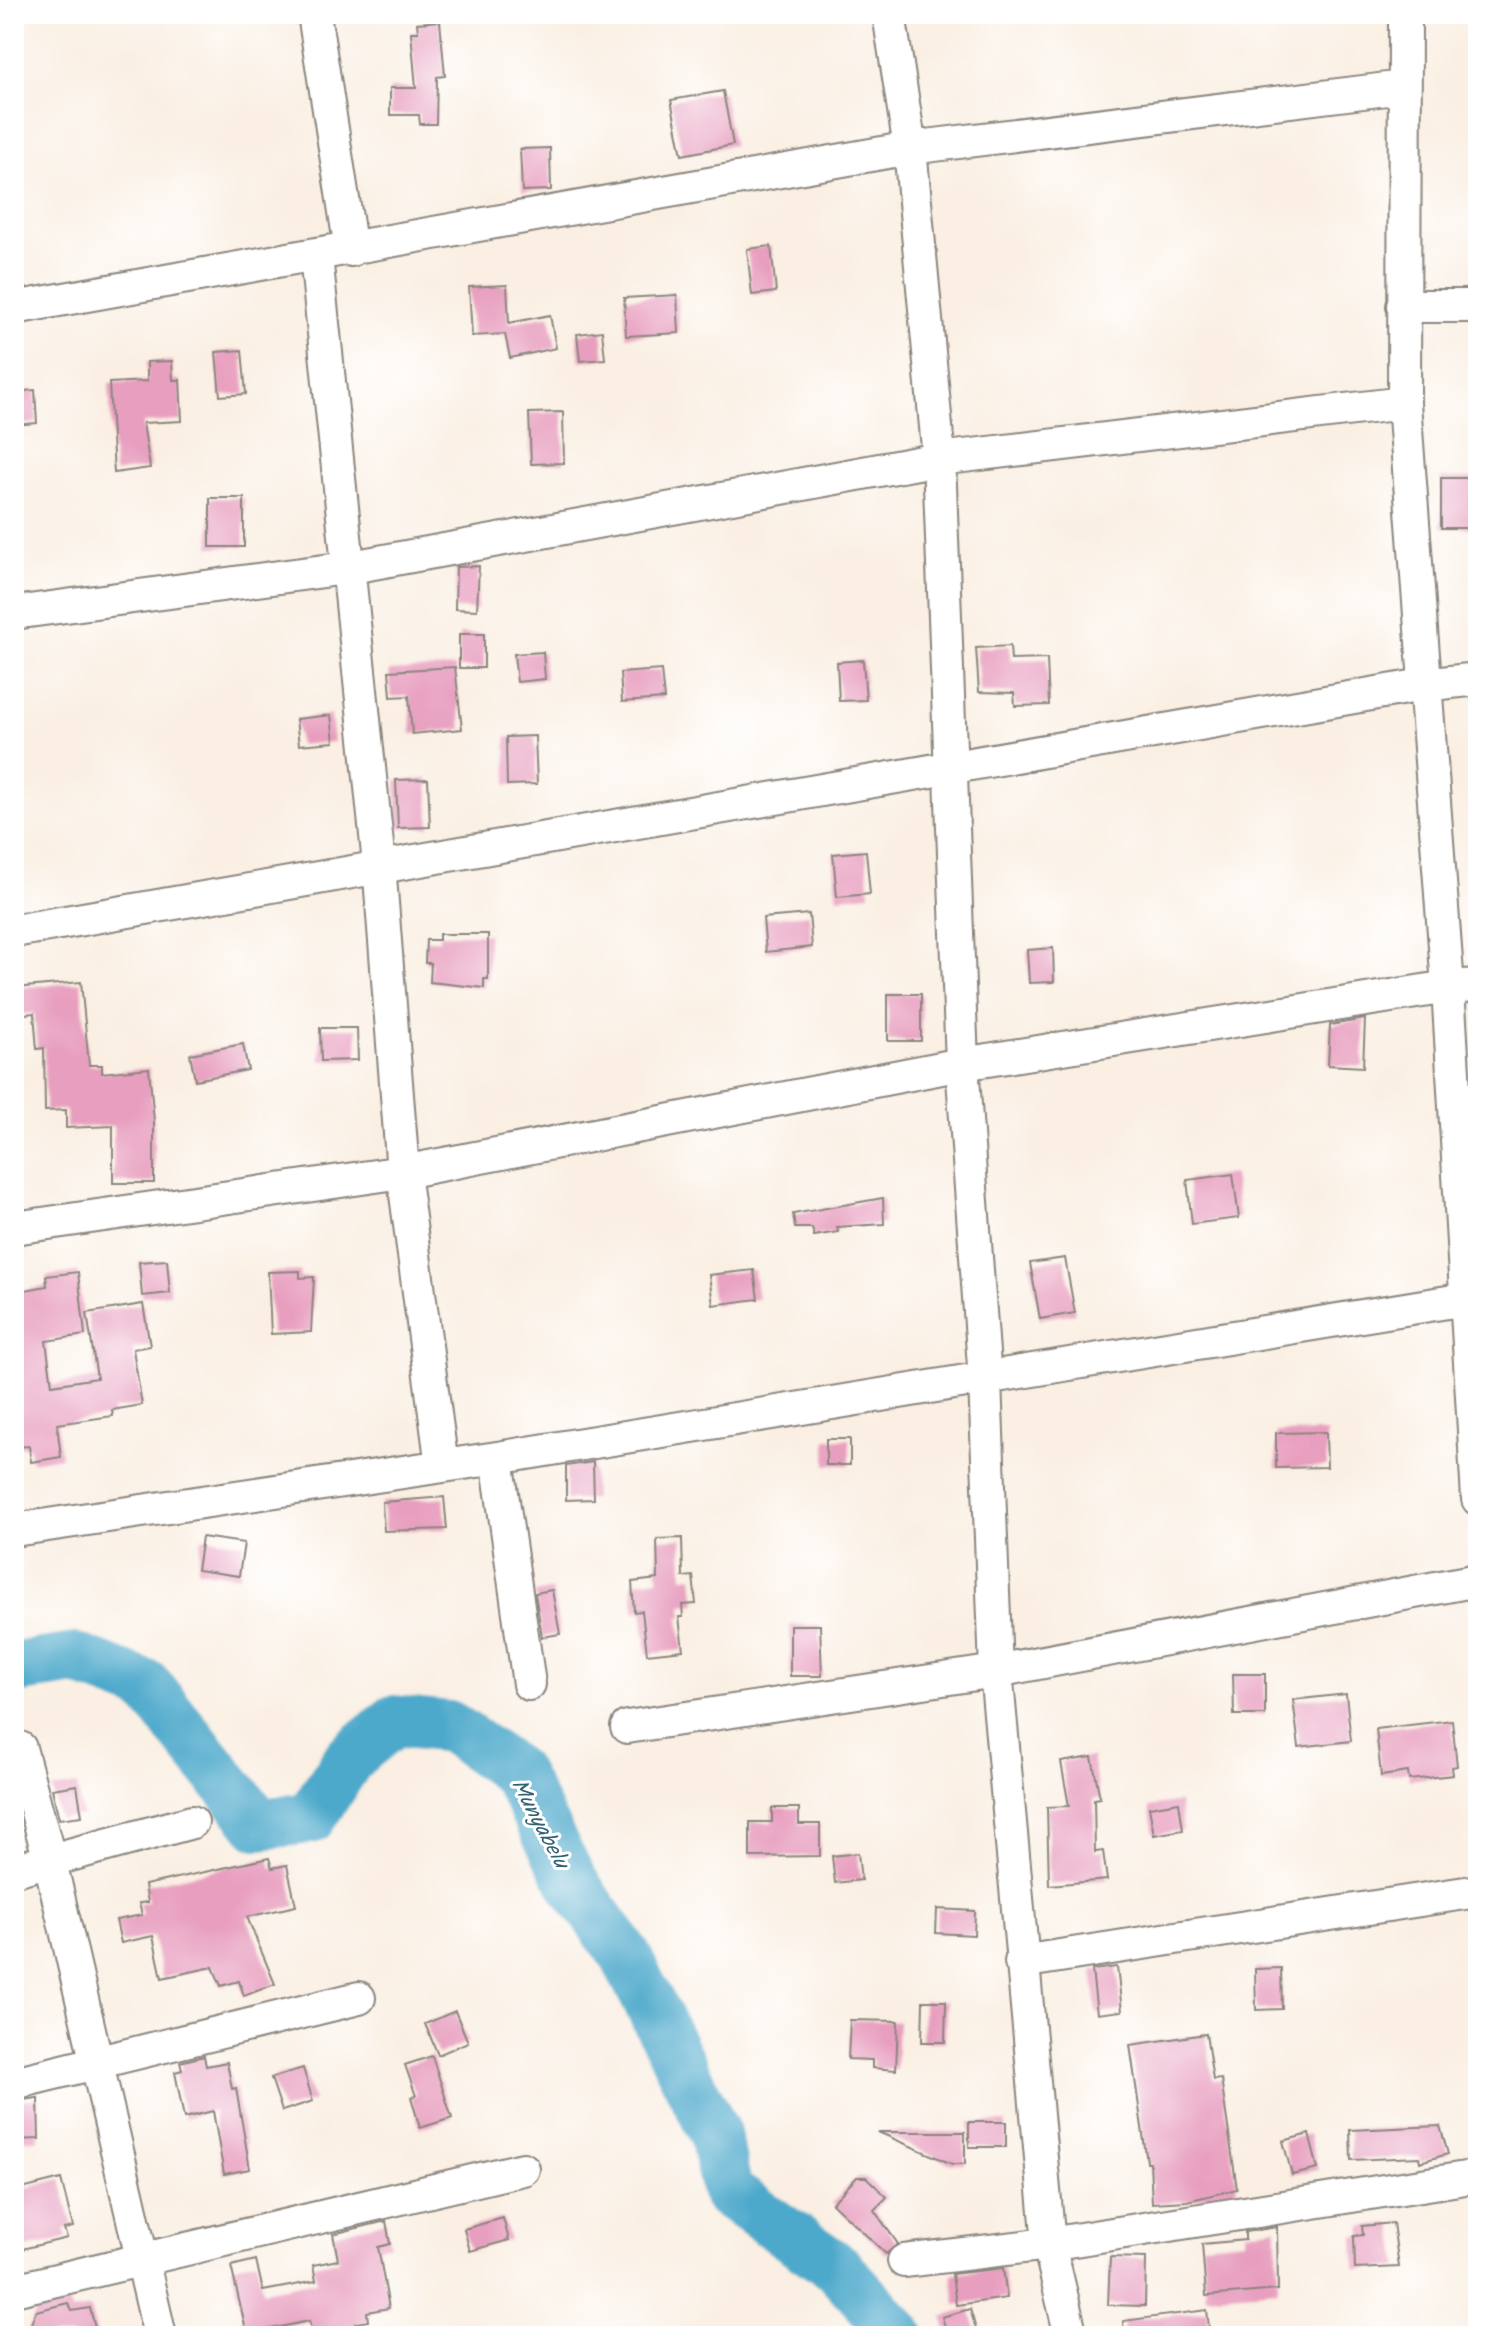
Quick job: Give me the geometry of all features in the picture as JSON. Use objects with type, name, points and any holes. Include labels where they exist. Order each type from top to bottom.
[{"type":"street","points":[[314,14],[351,250]]},
{"type":"street","points":[[889,14],[910,148],[939,459],[962,1064],[985,1380],[996,1671],[1049,2244],[1071,2336]]},
{"type":"street","points":[[1405,14],[1404,403],[1423,685],[1463,986],[1478,1499]]},
{"type":"street","points":[[14,308],[910,148],[1403,87]]},
{"type":"street","points":[[316,256],[379,864],[403,1172],[442,1466]]},
{"type":"street","points":[[1403,306],[1478,306]]},
{"type":"street","points":[[14,613],[346,568],[939,459],[1404,403]]},
{"type":"street","points":[[14,931],[379,864],[1423,685],[1478,679]]},
{"type":"street","points":[[14,1228],[403,1172],[962,1064],[1463,986]]},
{"type":"street","points":[[14,1530],[497,1458],[1472,1298]]},
{"type":"street","points":[[497,1458],[529,1684]]},
{"type":"street","points":[[627,1727],[996,1671],[1478,1580]]},
{"type":"street","points":[[20,1748],[50,1861],[160,2336]]},
{"type":"street","points":[[14,1870],[192,1822]]},
{"type":"street","points":[[1021,1962],[1478,1891]]},
{"type":"street","points":[[14,2083],[359,1998]]},
{"type":"street","points":[[14,2290],[142,2257],[523,2169]]},
{"type":"street","points":[[904,2261],[1049,2244],[1478,2176]]},
{"type":"building","points":[[440,21],[445,76],[437,77],[436,124],[420,124],[419,115],[390,115],[390,88],[416,88],[411,32],[418,32],[417,23]]},
{"type":"building","points":[[723,91],[733,145],[682,155],[671,100]]},
{"type":"building","points":[[550,148],[551,190],[522,191],[520,149]]},
{"type":"building","points":[[771,246],[776,292],[752,295],[747,249]]},
{"type":"building","points":[[507,285],[509,323],[550,315],[556,348],[510,358],[505,334],[472,336],[469,287]]},
{"type":"building","points":[[677,295],[679,333],[626,336],[624,298]]},
{"type":"building","points":[[602,331],[605,359],[580,361],[577,334]]},
{"type":"building","points":[[242,350],[246,394],[220,396],[216,352]]},
{"type":"building","points":[[172,361],[173,380],[180,380],[182,421],[143,423],[150,468],[114,473],[109,383],[147,381],[147,362]]},
{"type":"building","points":[[35,390],[37,423],[14,425],[14,392]]},
{"type":"building","points":[[563,412],[564,463],[531,464],[529,413]]},
{"type":"building","points":[[1441,478],[1474,478],[1474,528],[1441,528]]},
{"type":"building","points":[[210,498],[244,498],[244,547],[210,547]]},
{"type":"building","points":[[479,566],[477,610],[455,609],[456,567]]},
{"type":"building","points":[[459,634],[484,634],[484,668],[459,668]]},
{"type":"building","points":[[1010,646],[1011,660],[1047,659],[1049,705],[1015,706],[1014,693],[979,692],[976,648]]},
{"type":"building","points":[[543,652],[545,679],[517,682],[514,654]]},
{"type":"building","points":[[863,660],[866,700],[839,701],[837,662]]},
{"type":"building","points":[[455,667],[462,729],[412,734],[409,696],[391,697],[389,671]]},
{"type":"building","points":[[661,670],[664,699],[622,702],[620,673]]},
{"type":"building","points":[[331,715],[334,742],[299,745],[296,719]]},
{"type":"building","points":[[535,736],[537,784],[507,785],[506,737]]},
{"type":"building","points":[[428,779],[430,827],[398,828],[396,780]]},
{"type":"building","points":[[866,851],[870,894],[837,897],[833,854]]},
{"type":"building","points":[[809,914],[812,947],[766,952],[763,918]]},
{"type":"building","points":[[439,934],[488,934],[488,979],[484,979],[484,988],[430,982],[431,963],[425,963],[426,940],[439,940]]},
{"type":"building","points":[[1053,948],[1054,982],[1029,983],[1027,950]]},
{"type":"building","points":[[81,982],[89,1065],[102,1065],[102,1073],[149,1068],[154,1121],[154,1183],[113,1183],[113,1126],[66,1128],[66,1110],[45,1111],[44,1048],[37,1049],[34,1013],[14,1015],[14,988]]},
{"type":"building","points":[[888,994],[921,994],[921,1041],[888,1041]]},
{"type":"building","points":[[1365,1019],[1363,1067],[1328,1065],[1330,1025]]},
{"type":"building","points":[[320,1028],[357,1028],[358,1060],[321,1061]]},
{"type":"building","points":[[243,1044],[248,1070],[195,1080],[190,1054]]},
{"type":"building","points":[[1233,1174],[1239,1218],[1192,1224],[1187,1180]]},
{"type":"building","points":[[883,1198],[884,1224],[837,1227],[838,1232],[814,1236],[812,1228],[795,1228],[793,1214]]},
{"type":"building","points":[[1065,1258],[1075,1313],[1040,1319],[1030,1263]]},
{"type":"building","points":[[167,1260],[170,1293],[142,1296],[139,1262]]},
{"type":"building","points":[[754,1270],[758,1299],[713,1305],[709,1275]]},
{"type":"building","points":[[300,1271],[300,1278],[314,1277],[311,1332],[271,1334],[268,1272]]},
{"type":"building","points":[[78,1272],[85,1335],[46,1341],[52,1385],[97,1378],[87,1313],[143,1304],[150,1346],[133,1349],[142,1405],[112,1410],[113,1416],[57,1424],[61,1457],[31,1462],[29,1446],[14,1447],[14,1292],[47,1286],[46,1276]]},
{"type":"building","points":[[1326,1432],[1327,1467],[1276,1468],[1276,1433]]},
{"type":"building","points":[[826,1439],[850,1439],[850,1465],[826,1465]]},
{"type":"building","points":[[593,1462],[594,1499],[566,1500],[566,1466]]},
{"type":"building","points":[[444,1497],[447,1529],[384,1531],[382,1502]]},
{"type":"building","points":[[202,1537],[244,1543],[239,1576],[197,1570]]},
{"type":"building","points":[[682,1538],[683,1577],[693,1576],[696,1604],[682,1605],[683,1617],[679,1617],[683,1650],[647,1654],[642,1611],[634,1612],[632,1582],[658,1579],[657,1539]]},
{"type":"building","points":[[552,1590],[560,1634],[542,1637],[535,1593]]},
{"type":"building","points":[[790,1625],[820,1625],[822,1676],[790,1676]]},
{"type":"building","points":[[1233,1674],[1265,1674],[1265,1715],[1234,1715]]},
{"type":"building","points":[[1346,1694],[1351,1741],[1299,1747],[1293,1700]]},
{"type":"building","points":[[1452,1720],[1457,1766],[1452,1767],[1453,1775],[1409,1780],[1408,1772],[1381,1776],[1376,1729]]},
{"type":"building","points":[[1092,1757],[1100,1798],[1094,1799],[1095,1852],[1103,1851],[1107,1880],[1049,1885],[1047,1807],[1069,1806],[1061,1762]]},
{"type":"building","points":[[77,1785],[82,1816],[59,1819],[52,1789]]},
{"type":"building","points":[[1179,1802],[1183,1830],[1154,1835],[1149,1807]]},
{"type":"building","points":[[772,1808],[799,1808],[799,1824],[820,1824],[820,1856],[750,1857],[750,1822],[772,1822]]},
{"type":"building","points":[[858,1853],[861,1880],[835,1883],[832,1856]]},
{"type":"building","points":[[269,1858],[272,1868],[287,1865],[296,1906],[247,1917],[275,1984],[244,1996],[239,1981],[221,1986],[213,1967],[162,1978],[153,1936],[121,1943],[116,1920],[142,1915],[139,1903],[148,1902],[145,1885]]},
{"type":"building","points":[[937,1909],[975,1911],[974,1935],[936,1933]]},
{"type":"building","points":[[1117,1967],[1122,2011],[1097,2014],[1092,1970]]},
{"type":"building","points":[[1281,1968],[1282,2009],[1256,2010],[1255,1969]]},
{"type":"building","points":[[923,2001],[946,2001],[945,2042],[922,2042]]},
{"type":"building","points":[[455,2011],[468,2042],[438,2055],[425,2024]]},
{"type":"building","points":[[850,2020],[898,2021],[896,2070],[872,2068],[872,2060],[848,2059]]},
{"type":"building","points":[[1206,2034],[1213,2080],[1221,2079],[1237,2189],[1187,2201],[1152,2203],[1150,2162],[1147,2162],[1130,2045]]},
{"type":"building","points":[[204,2056],[206,2066],[227,2062],[232,2089],[236,2088],[250,2169],[224,2174],[213,2111],[184,2118],[175,2072],[182,2070],[180,2062]]},
{"type":"building","points":[[432,2056],[452,2118],[420,2128],[411,2097],[416,2096],[405,2065]]},
{"type":"building","points":[[303,2068],[313,2101],[282,2111],[271,2078]]},
{"type":"building","points":[[38,2098],[39,2139],[14,2140],[14,2101]]},
{"type":"building","points":[[969,2122],[1006,2122],[1006,2147],[969,2147]]},
{"type":"building","points":[[1440,2126],[1448,2154],[1420,2162],[1419,2157],[1351,2160],[1350,2130]]},
{"type":"building","points":[[878,2132],[965,2132],[965,2164],[952,2164]]},
{"type":"building","points":[[1309,2134],[1318,2169],[1292,2175],[1283,2141]]},
{"type":"building","points":[[857,2177],[866,2177],[887,2197],[874,2210],[898,2244],[886,2254],[832,2203]]},
{"type":"building","points":[[61,2179],[73,2227],[64,2229],[67,2238],[14,2251],[14,2191]]},
{"type":"building","points":[[503,2218],[509,2240],[470,2251],[464,2229]]},
{"type":"building","points":[[386,2221],[390,2244],[378,2247],[389,2308],[367,2312],[368,2321],[356,2323],[357,2330],[344,2336],[313,2336],[309,2321],[247,2334],[231,2266],[256,2260],[263,2291],[316,2281],[313,2265],[338,2260],[333,2234]]},
{"type":"building","points":[[1393,2223],[1399,2267],[1355,2269],[1354,2236],[1363,2235],[1362,2226]]},
{"type":"building","points":[[1277,2227],[1278,2290],[1206,2296],[1202,2244],[1245,2240],[1245,2232]]},
{"type":"building","points":[[1110,2257],[1146,2258],[1145,2306],[1108,2305]]},
{"type":"building","points":[[1003,2268],[1007,2298],[956,2305],[952,2274]]},
{"type":"building","points":[[68,2303],[72,2311],[90,2308],[97,2336],[26,2336],[36,2311]]},
{"type":"building","points":[[970,2309],[978,2336],[948,2336],[942,2317]]},
{"type":"building","points":[[1207,2310],[1210,2336],[1124,2336],[1123,2321]]},
{"type":"waterway","name":"Munyabelu","points":[[14,1668],[76,1659],[147,1686],[259,1824],[310,1818],[350,1757],[394,1721],[450,1727],[515,1772],[573,1883],[625,1955],[715,2134],[727,2192],[839,2269],[900,2336]]}]
